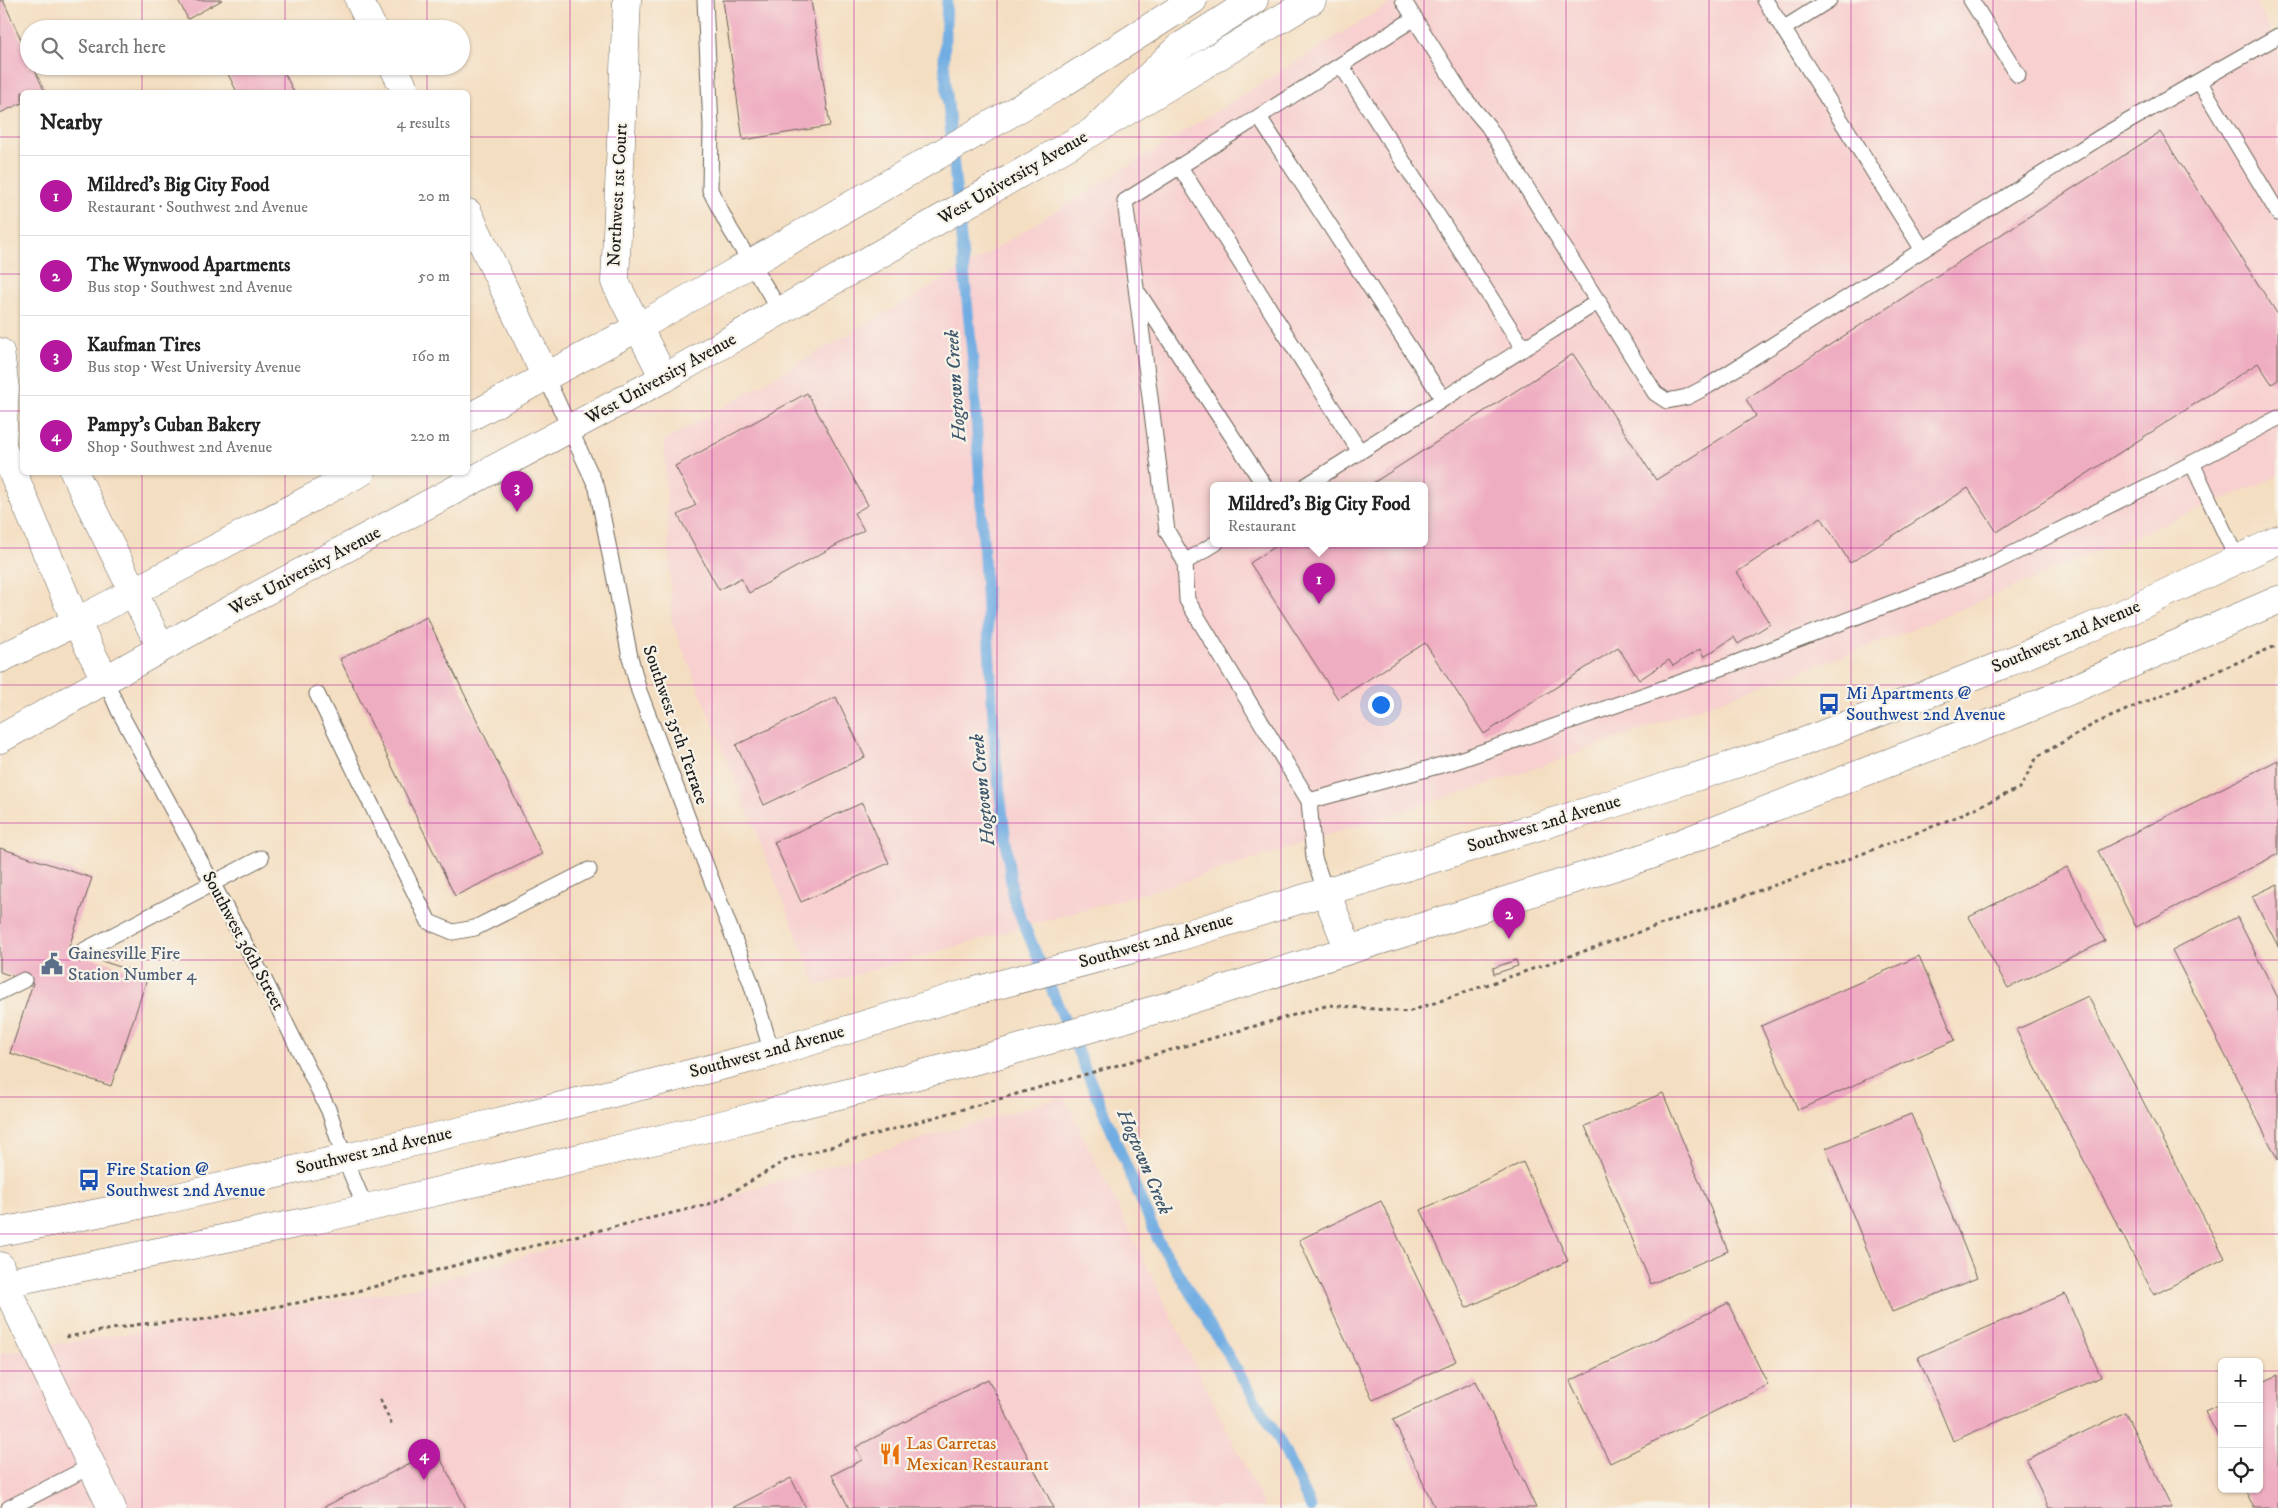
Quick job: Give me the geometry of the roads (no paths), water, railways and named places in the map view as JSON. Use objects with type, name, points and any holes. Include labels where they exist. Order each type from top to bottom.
[{"type":"main road","points":[[359,0],[369,20]]},
{"type":"main road","name":"Northwest 1st Court","points":[[627,0],[615,282],[664,378]]},
{"type":"main road","points":[[1092,132],[1178,48],[1254,0]]},
{"type":"main road","name":"West University Avenue","points":[[0,739],[105,679],[570,430],[782,312],[1092,132],[1312,0]]},
{"type":"main road","points":[[470,417],[637,328],[1063,83],[1176,4]]},
{"type":"main road","points":[[397,75],[405,90]]},
{"type":"main road","points":[[470,218],[546,378]]},
{"type":"main road","points":[[0,352],[14,394],[2,447],[76,622],[105,679]]},
{"type":"main road","points":[[75,475],[162,648]]},
{"type":"main road","points":[[0,659],[76,622],[355,475]]},
{"type":"main road","name":"Southwest 2nd Avenue","points":[[0,1232],[160,1201],[474,1128],[772,1053],[971,992],[1178,936],[1618,802],[1798,744],[2002,665],[2122,614],[2278,540]]},
{"type":"main road","points":[[112,1508],[1,1278],[366,1209],[734,1122],[993,1056],[1193,999],[1648,856],[2020,712],[2278,600]]},
{"type":"main road","points":[[1326,890],[1349,950]]},
{"type":"lane","points":[[705,0],[711,126],[710,190],[730,229],[782,312]]},
{"type":"lane","points":[[1403,0],[1465,98],[1488,126],[1655,393],[1667,401],[1686,397],[1708,386],[2099,138],[2278,36]]},
{"type":"lane","points":[[1765,0],[1923,250]]},
{"type":"lane","points":[[1783,29],[1829,0]]},
{"type":"lane","points":[[1971,0],[2018,75]]},
{"type":"lane","points":[[1326,890],[1314,858],[1308,801],[1188,600],[1186,562],[1167,531],[1126,201],[1414,18]]},
{"type":"lane","points":[[1341,65],[1523,348]]},
{"type":"lane","points":[[2199,81],[2278,214]]},
{"type":"lane","points":[[1260,117],[1443,399]]},
{"type":"lane","points":[[1180,167],[1360,452]]},
{"type":"lane","points":[[1136,291],[1262,482]]},
{"type":"lane","points":[[1312,482],[1598,301]]},
{"type":"lane","name":"Southwest 35th Terrace","points":[[546,378],[597,488],[630,657],[640,691],[751,983],[772,1053]]},
{"type":"lane","points":[[1308,801],[1456,761],[1733,664],[1986,567],[2278,418]]},
{"type":"lane","points":[[2192,463],[2237,559]]},
{"type":"lane","points":[[1186,562],[1210,547]]},
{"type":"lane","name":"Southwest 36th Street","points":[[105,679],[119,711],[263,977],[329,1111],[344,1157],[366,1209]]},
{"type":"lane","points":[[317,694],[430,922],[453,932],[475,928],[589,870]]},
{"type":"lane","points":[[79,953],[261,858]]},
{"type":"lane","points":[[0,992],[24,980]]},
{"type":"lane","points":[[9,1508],[91,1466]]},
{"type":"waterway","name":"Hogtown Creek","points":[[947,0],[944,62],[973,363],[995,752],[1013,899],[1158,1240],[1279,1439],[1311,1508]]},
{"type":"place","name":"Kaufman Tires","points":[[517,512]]},
{"type":"place","name":"Mildred's Big City Food","points":[[1319,604]]},
{"type":"place","name":"Mi Apartments @ Southwest 2nd Avenue","points":[[1829,704]]},
{"type":"place","name":"The Wynwood Apartments","points":[[1509,939]]},
{"type":"place","name":"Gainesville Fire Station Number 4","points":[[52,964]]},
{"type":"place","name":"Fire Station @ Southwest 2nd Avenue","points":[[89,1180]]},
{"type":"place","name":"Las Carretas Mexican Restaurant","points":[[890,1454]]},
{"type":"place","name":"Pampy's Cuban Bakery","points":[[424,1480]]}]
